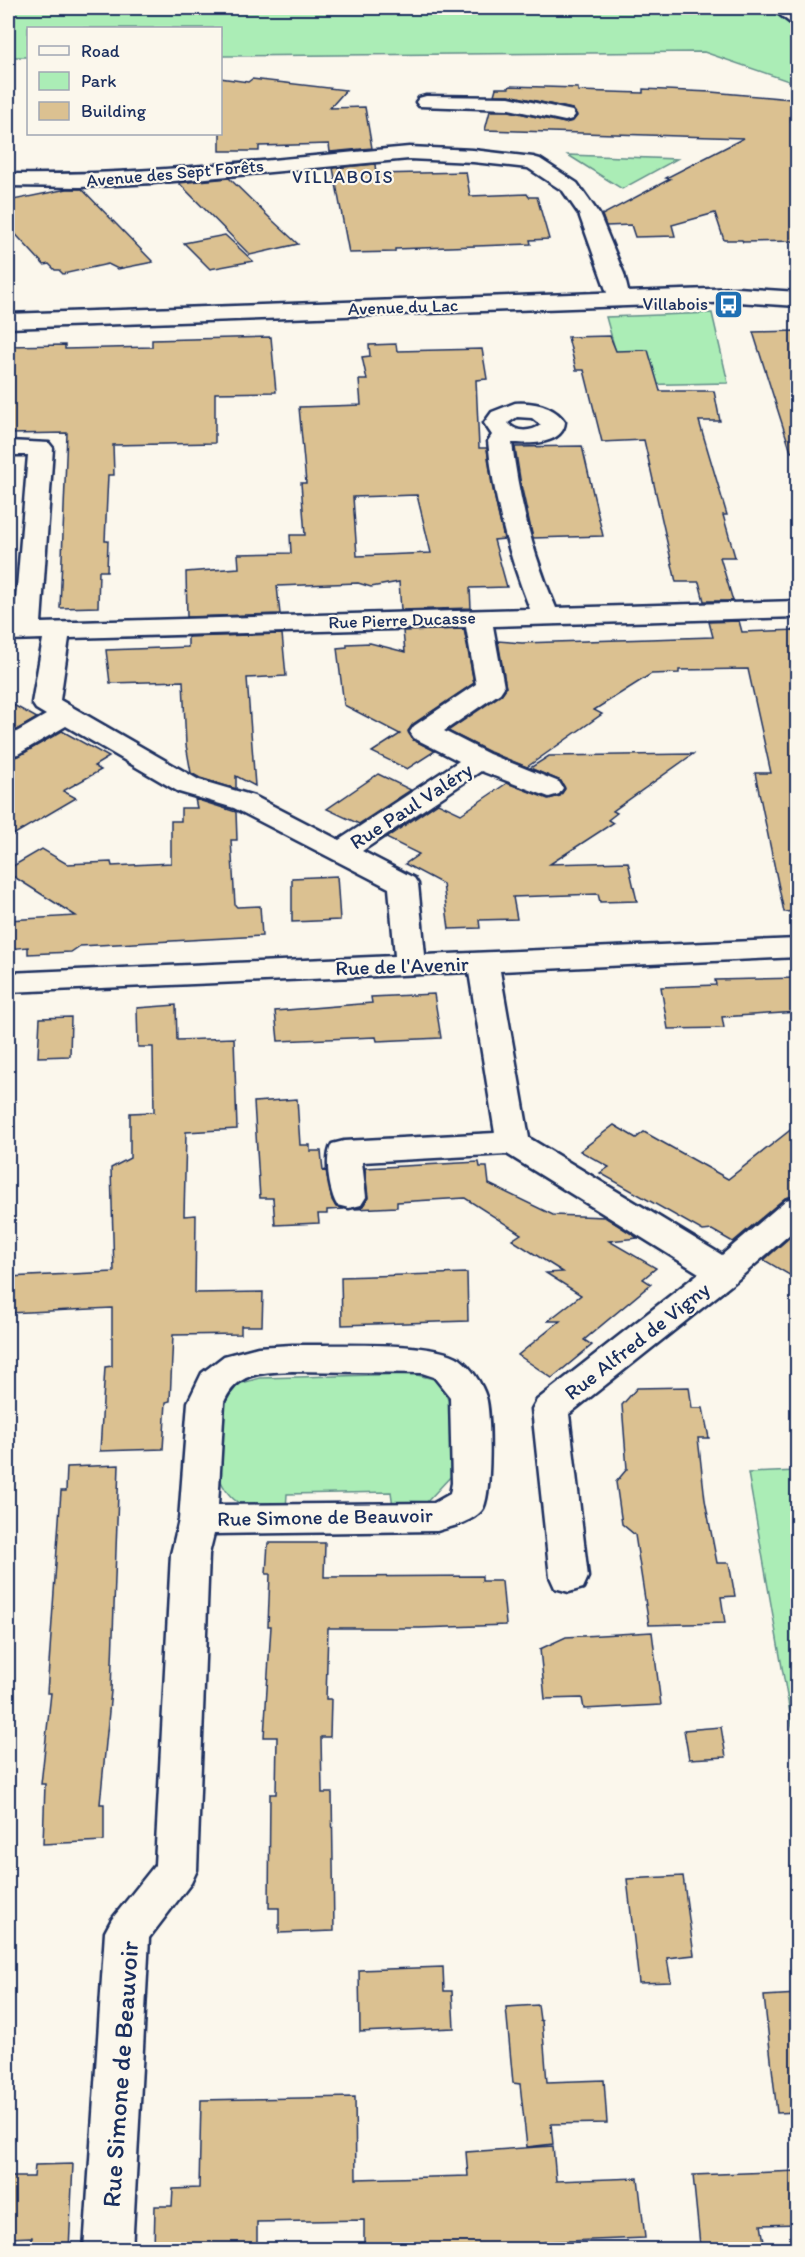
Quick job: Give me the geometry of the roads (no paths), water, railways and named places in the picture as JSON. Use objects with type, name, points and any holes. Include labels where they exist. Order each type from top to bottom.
[{"type":"street","points":[[780,8],[798,20]]},
{"type":"street","points":[[426,102],[531,106],[565,115]]},
{"type":"street","name":"Avenue des Sept Forêts","points":[[8,180],[80,181],[153,177],[409,153],[474,156],[533,163],[570,186],[589,214],[613,274],[619,299]]},
{"type":"street","name":"Avenue du Lac","points":[[8,321],[738,295],[798,299]]},
{"type":"street","points":[[508,435],[500,441],[504,484],[519,550],[546,615]]},
{"type":"street","points":[[8,448],[41,447],[17,632]]},
{"type":"street","name":"Rue Pierre Ducasse","points":[[17,632],[798,609]]},
{"type":"street","name":"Rue Paul Valéry","points":[[478,618],[490,687],[424,732],[479,760],[549,788]]},
{"type":"street","points":[[57,631],[45,703],[189,786],[244,802],[403,884],[411,965]]},
{"type":"street","points":[[8,748],[66,715]]},
{"type":"street","name":"Rue Paul Valéry","points":[[342,851],[479,760]]},
{"type":"street","name":"Rue de l'Avenir","points":[[8,983],[798,948]]},
{"type":"street","points":[[483,962],[513,1143]]},
{"type":"street","points":[[349,1197],[344,1152],[513,1143],[724,1272]]},
{"type":"street","name":"Rue Alfred de Vigny","points":[[569,1577],[550,1409],[724,1272],[798,1208]]},
{"type":"street","name":"Rue Simone de Beauvoir","points":[[108,2250],[127,1932],[176,1870],[190,1554],[198,1520],[206,1402],[215,1382],[237,1365],[258,1360],[291,1358],[425,1360],[447,1368],[468,1397],[471,1483],[468,1501],[455,1510],[437,1517],[198,1520]]},
{"type":"place","name":"Villabois","points":[[729,304]]},
{"type":"district","name":"VILLABOIS","points":[[343,177]]}]
